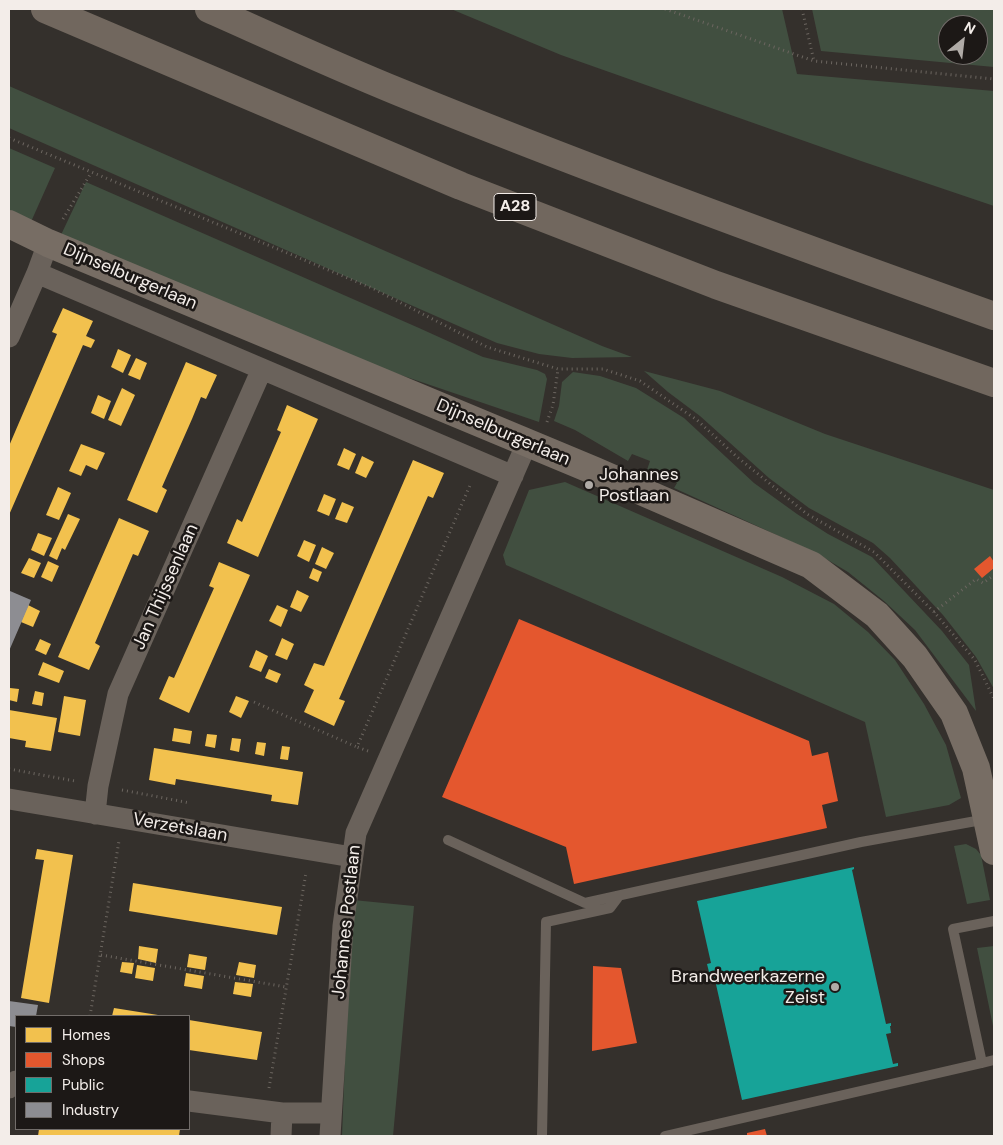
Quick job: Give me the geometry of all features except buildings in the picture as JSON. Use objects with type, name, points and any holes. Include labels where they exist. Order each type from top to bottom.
[{"type":"highway","name":"A28","points":[[45,9],[461,186],[716,285],[994,383]]},
{"type":"highway","points":[[209,9],[398,92],[585,166],[805,249],[994,316]]},
{"type":"main road","name":"Dijnselburgerlaan","points":[[9,224],[811,565],[878,615],[916,657],[954,713],[976,768],[994,851]]},
{"type":"street","points":[[9,337],[37,273],[48,242]]},
{"type":"street","name":"Dijnselburgerlaan","points":[[37,273],[513,476]]},
{"type":"street","name":"Jan Thijssenlaan","points":[[95,814],[98,786],[118,694],[262,369]]},
{"type":"street","name":"Johannes Postlaan","points":[[330,1136],[344,926],[356,833],[527,443]]},
{"type":"street","name":"Verzetslaan","points":[[9,799],[352,857]]},
{"type":"street","points":[[190,1101],[273,1112],[331,1112]]},
{"type":"street","points":[[273,1112],[281,1136]]},
{"type":"lane","points":[[448,840],[585,903],[861,842],[987,819]]},
{"type":"lane","points":[[542,1136],[546,922],[610,908],[619,896]]},
{"type":"lane","points":[[982,1063],[953,929],[994,921]]},
{"type":"lane","points":[[665,1136],[994,1060]]},
{"type":"path","points":[[665,9],[814,61],[994,78]]},
{"type":"path","points":[[802,9],[814,61]]},
{"type":"path","points":[[9,138],[372,288],[487,347],[558,369],[603,369],[640,381],[697,420],[736,456],[807,514],[874,552],[934,612],[975,660],[994,699]]},
{"type":"path","points":[[48,242],[91,173]]},
{"type":"path","points":[[527,443],[544,426],[548,419],[553,405],[558,369]]},
{"type":"path","points":[[357,747],[480,462]]},
{"type":"path","points":[[934,612],[976,580],[983,584],[994,575]]},
{"type":"path","points":[[254,702],[389,759]]},
{"type":"path","points":[[9,769],[194,803]]},
{"type":"path","points":[[90,1015],[123,818]]},
{"type":"path","points":[[273,1112],[286,987],[310,850]]},
{"type":"path","points":[[101,955],[286,987]]},
{"type":"green space","points":[[451,9],[782,9],[797,74],[994,91],[994,206],[561,55]]},
{"type":"green space","points":[[812,9],[994,9],[994,67],[972,65],[988,65],[988,15],[938,15],[938,62],[821,51]]},
{"type":"green space","points":[[9,86],[602,346],[632,357],[572,358],[539,354],[497,343],[9,128]]},
{"type":"green space","points":[[9,148],[55,168],[30,224],[9,210]]},
{"type":"green space","points":[[86,182],[483,357],[537,370],[545,374],[547,379],[539,422],[380,368],[60,237]]},
{"type":"green space","points":[[644,371],[720,391],[825,434],[994,490],[994,689],[976,657],[943,615],[890,558],[873,543],[809,508],[769,478],[700,416]]},
{"type":"green space","points":[[573,372],[600,376],[636,388],[684,418],[754,483],[797,514],[828,534],[872,557],[942,631],[969,665],[976,711],[915,630],[884,601],[848,572],[816,553],[674,488],[677,483],[647,470],[650,461],[632,454],[628,461],[575,430],[554,421],[559,406],[562,382]]},
{"type":"green space","points":[[565,482],[782,577],[834,604],[868,632],[895,660],[924,704],[946,745],[961,798],[949,805],[886,817],[865,722],[506,565],[503,555],[529,490]]},
{"type":"green space","points":[[966,844],[976,849],[981,855],[990,900],[967,904],[954,846]]},
{"type":"green space","points":[[353,900],[414,906],[393,1136],[342,1136],[351,908]]},
{"type":"green space","points":[[994,946],[994,1031],[977,948]]},
{"type":"place","name":"Johannes Postlaan","points":[[589,485]]},
{"type":"place","name":"Brandweerkazerne Zeist","points":[[835,987]]}]
